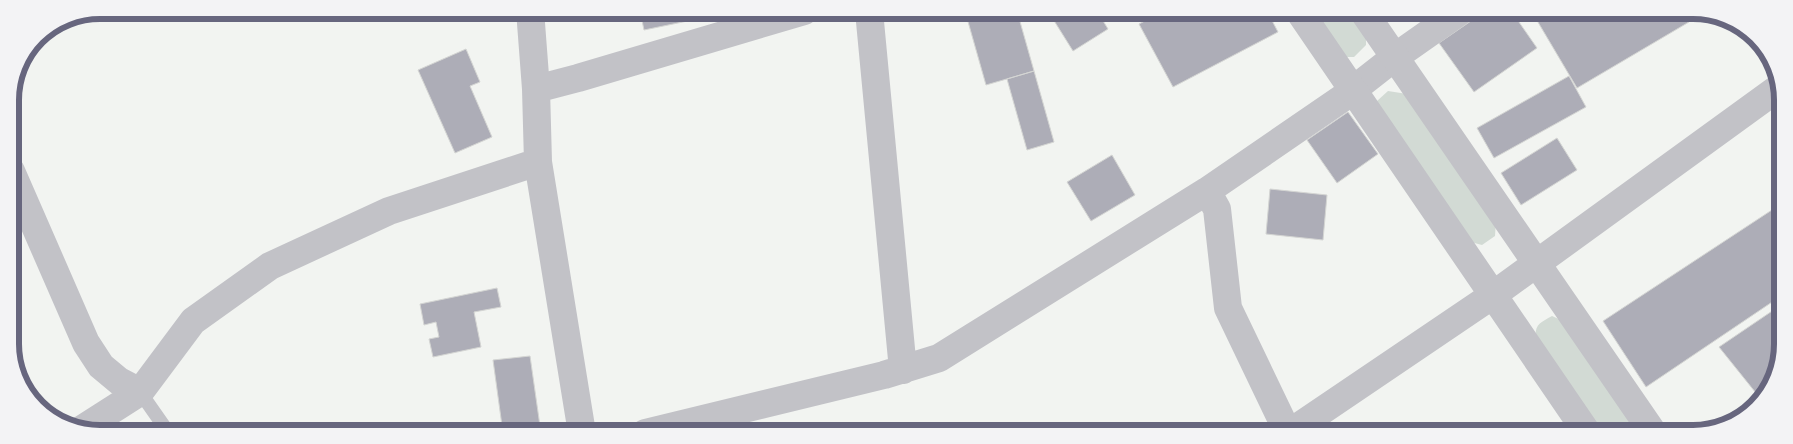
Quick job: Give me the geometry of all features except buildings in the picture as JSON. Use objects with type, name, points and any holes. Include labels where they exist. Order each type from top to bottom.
[{"type":"street","points":[[531,19],[536,89],[538,162],[581,425]]},
{"type":"street","points":[[536,89],[588,76],[777,19]]},
{"type":"street","points":[[870,19],[904,370]]},
{"type":"street","points":[[1305,19],[1582,425]]},
{"type":"street","points":[[1369,19],[1648,425]]},
{"type":"street","points":[[678,425],[904,370],[939,358],[1208,191],[1354,90],[1395,57],[1449,19]]},
{"type":"street","points":[[1301,425],[1493,295],[1773,91]]},
{"type":"street","points":[[89,424],[140,392],[192,321],[270,266],[389,211],[538,162]]},
{"type":"street","points":[[19,189],[86,343],[101,366],[119,381],[140,392]]},
{"type":"street","points":[[1208,191],[1217,209],[1228,308],[1285,425]]},
{"type":"lane","points":[[140,392],[163,425]]},
{"type":"shaded area","points":[[1314,19],[1356,19],[1366,33],[1366,45],[1354,57],[1340,57]]},
{"type":"shaded area","points":[[1388,91],[1407,94],[1496,221],[1495,236],[1482,245],[1467,241],[1378,115],[1377,101]]},
{"type":"shaded area","points":[[1552,316],[1563,321],[1635,425],[1594,425],[1536,340],[1536,330],[1541,322]]}]
